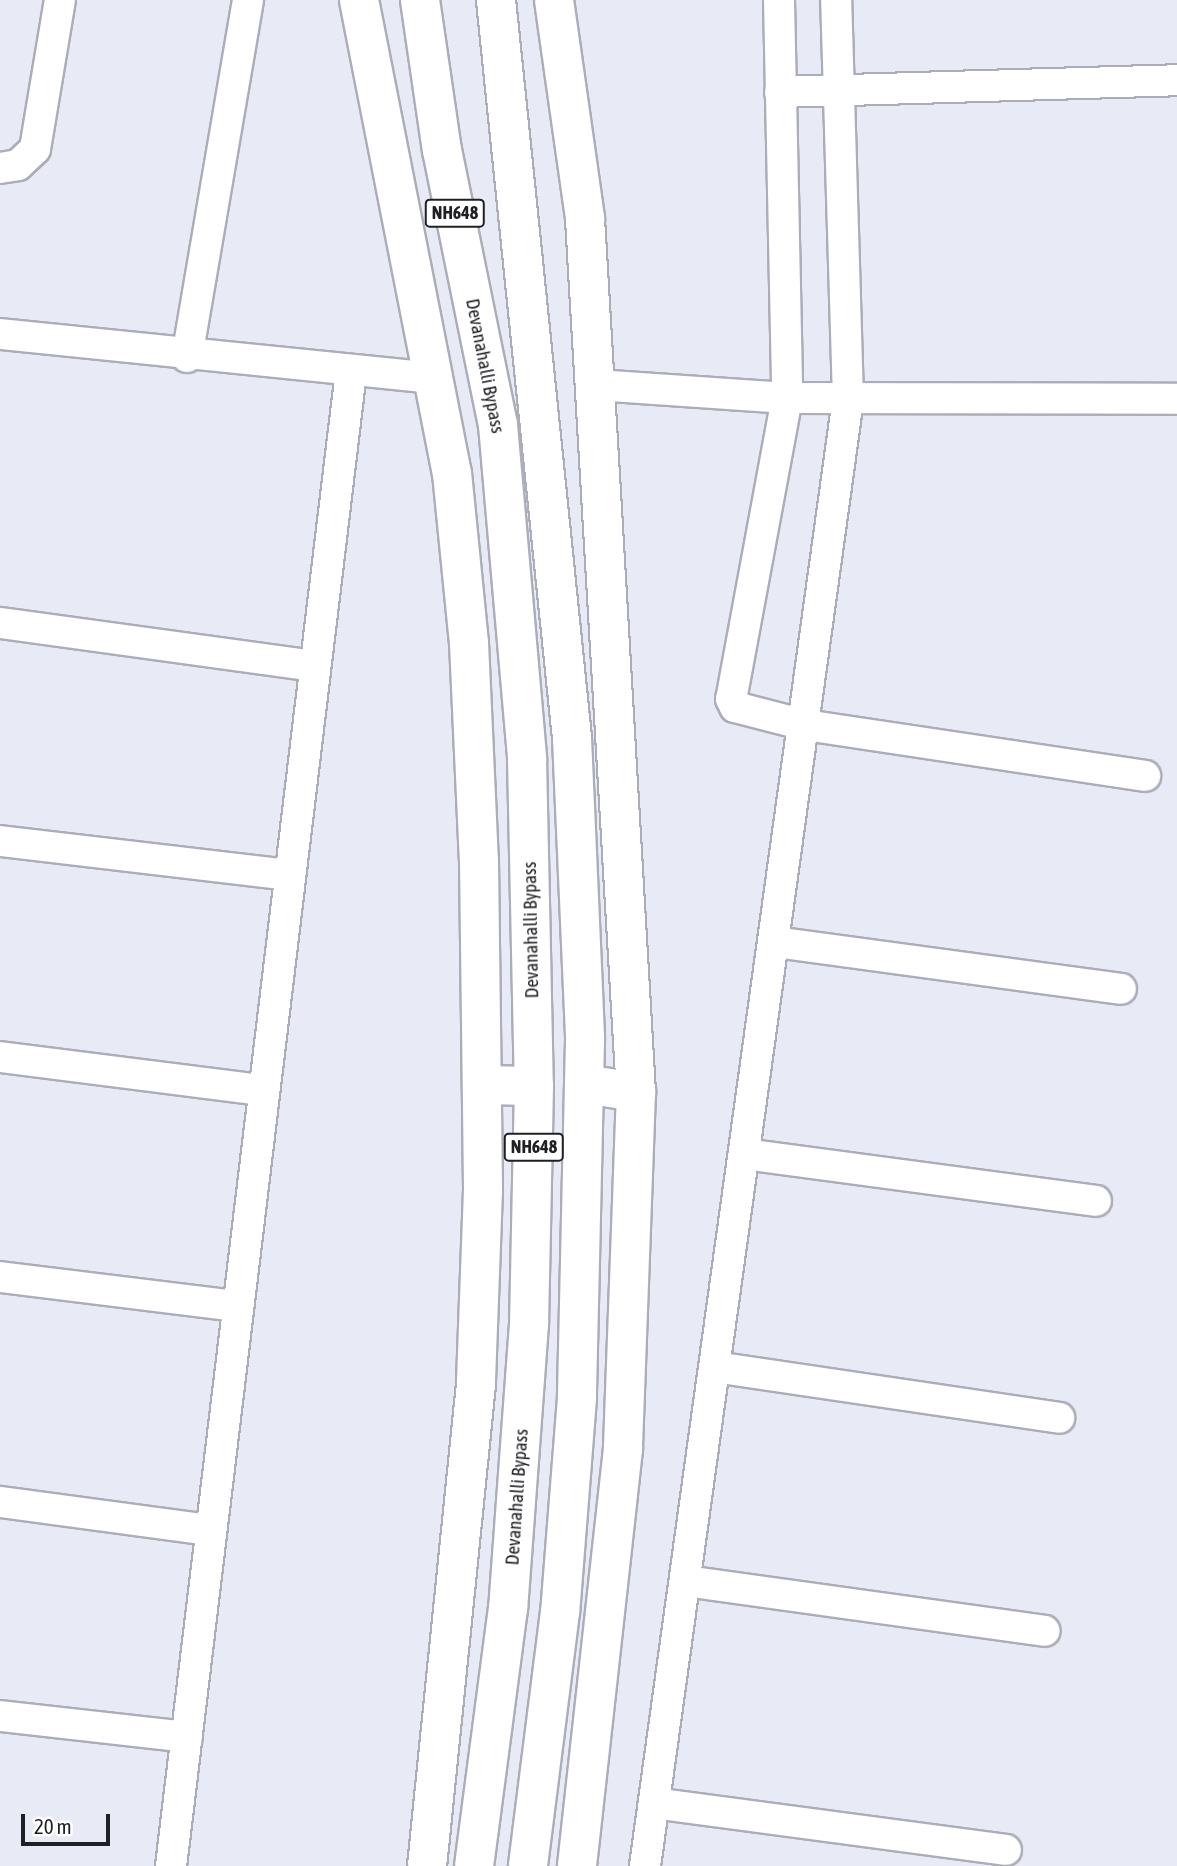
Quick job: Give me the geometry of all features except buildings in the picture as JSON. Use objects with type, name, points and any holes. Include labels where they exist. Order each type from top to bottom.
[{"type":"main road","points":[[359,0],[402,241],[436,378],[469,643],[482,1085],[476,1384],[427,1866]]},
{"type":"main road","name":"Devanahalli Bypass","points":[[420,0],[442,150],[498,425],[527,759],[534,1086],[529,1324],[510,1588],[474,1866]]},
{"type":"main road","name":"NH648","points":[[496,0],[572,738],[584,1084],[577,1398],[560,1612],[528,1866]]},
{"type":"main road","points":[[554,0],[585,219],[636,1092],[623,1449],[577,1866]]},
{"type":"main road","points":[[584,1084],[636,1092]]},
{"type":"main road","points":[[482,1085],[534,1086]]},
{"type":"street","points":[[0,168],[18,165],[35,149],[60,0]]},
{"type":"street","points":[[187,357],[248,0]]},
{"type":"street","points":[[779,0],[787,398],[729,690],[735,707],[805,726],[1144,776]]},
{"type":"street","points":[[645,1866],[805,726],[848,399],[836,0]]},
{"type":"street","points":[[780,92],[1177,80]]},
{"type":"street","points":[[0,334],[187,357],[436,378]]},
{"type":"street","points":[[171,1866],[261,1090],[351,372]]},
{"type":"street","points":[[596,385],[787,398],[1177,399]]},
{"type":"street","points":[[0,623],[315,666]]},
{"type":"street","points":[[0,841],[288,875]]},
{"type":"street","points":[[775,942],[1121,989]]},
{"type":"street","points":[[0,1057],[261,1090]]},
{"type":"street","points":[[745,1154],[1096,1201]]},
{"type":"street","points":[[0,1277],[236,1306]]},
{"type":"street","points":[[715,1367],[1059,1418]]},
{"type":"street","points":[[0,1502],[210,1531]]},
{"type":"street","points":[[685,1581],[1045,1631]]},
{"type":"street","points":[[0,1716],[187,1737]]},
{"type":"street","points":[[654,1803],[1006,1850]]}]
